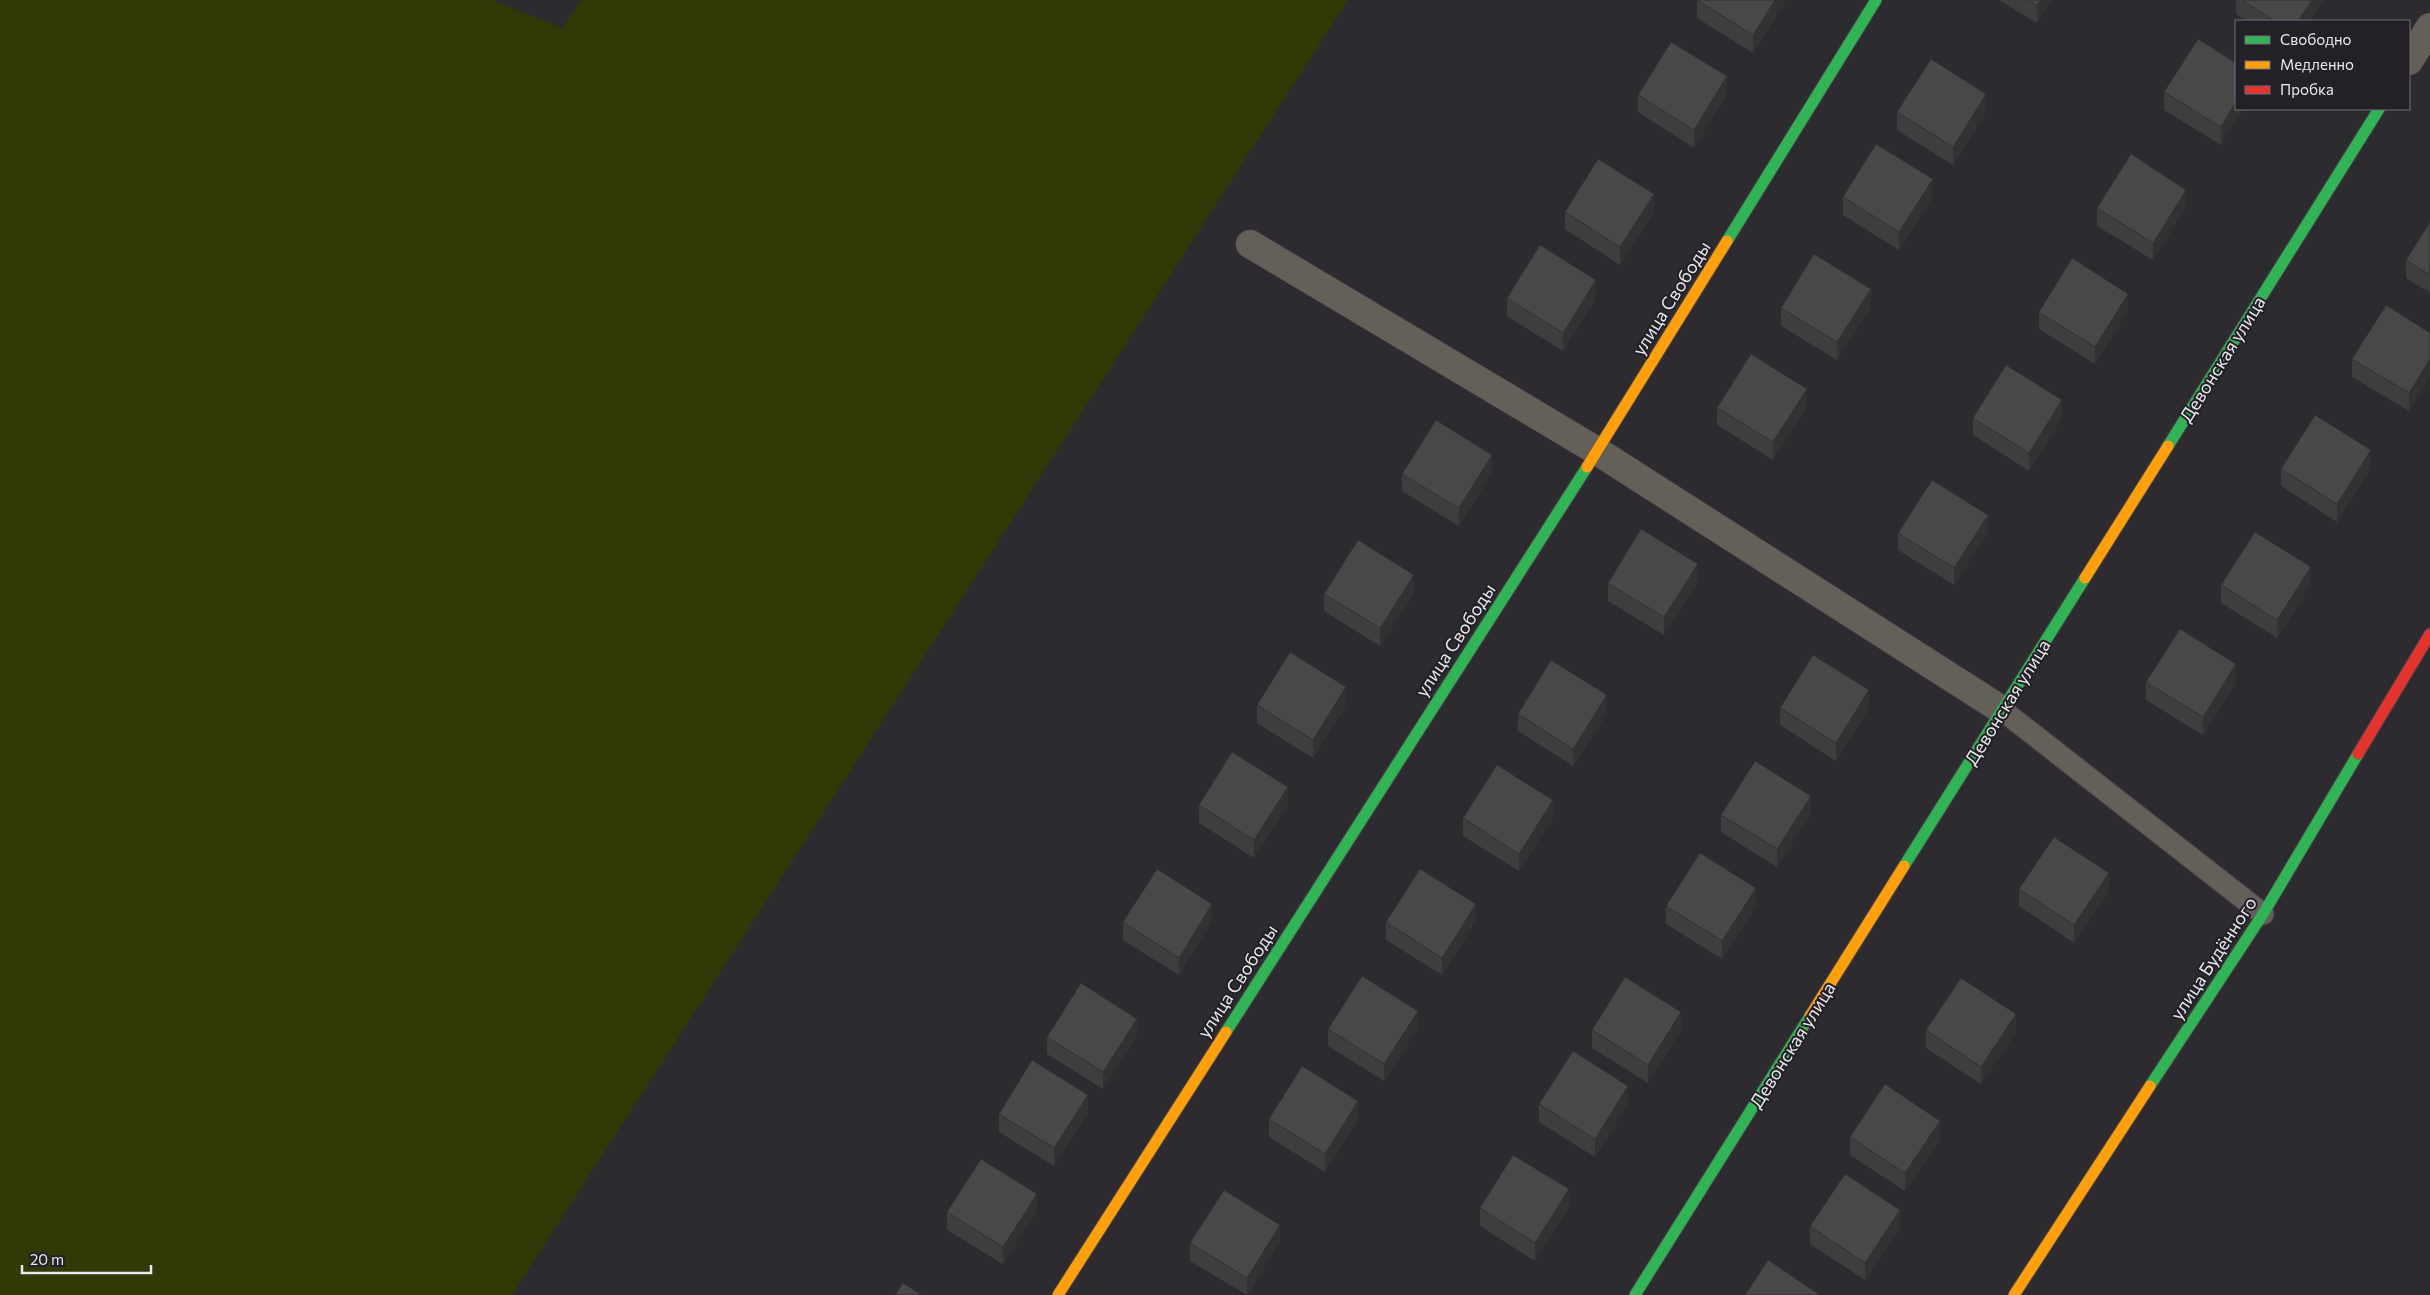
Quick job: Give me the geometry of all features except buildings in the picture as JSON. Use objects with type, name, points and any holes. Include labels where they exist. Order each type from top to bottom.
[{"type":"street","name":"улица Свободы","points":[[1058,1295],[1597,451],[1876,0]]},
{"type":"street","points":[[2410,59],[2430,27]]},
{"type":"street","name":"Девонская улица","points":[[1635,1295],[2378,110]]},
{"type":"street","points":[[1250,244],[1597,451],[2002,710]]},
{"type":"street","name":"улица Будённого","points":[[2014,1295],[2263,914],[2430,634]]},
{"type":"lane","points":[[2002,710],[2263,914]]},
{"type":"green space","points":[[0,0],[492,0],[563,28],[581,0],[1348,0],[512,1295],[0,1295]]},
{"type":"traffic: fast","points":[[1727,241],[1876,0]]},
{"type":"traffic: fast","points":[[2168,446],[2378,110]]},
{"type":"traffic: fast","points":[[1226,1032],[1587,467]]},
{"type":"traffic: fast","points":[[1904,866],[2085,578]]},
{"type":"traffic: fast","points":[[2150,1086],[2263,914],[2358,754]]},
{"type":"traffic: fast","points":[[1635,1295],[1810,1016]]},
{"type":"traffic: slow","points":[[1587,467],[1727,241]]},
{"type":"traffic: slow","points":[[2085,578],[2168,446]]},
{"type":"traffic: slow","points":[[1810,1016],[1904,866]]},
{"type":"traffic: slow","points":[[1058,1295],[1226,1032]]},
{"type":"traffic: slow","points":[[2014,1295],[2150,1086]]},
{"type":"traffic: jam","points":[[2358,754],[2430,634]]}]
